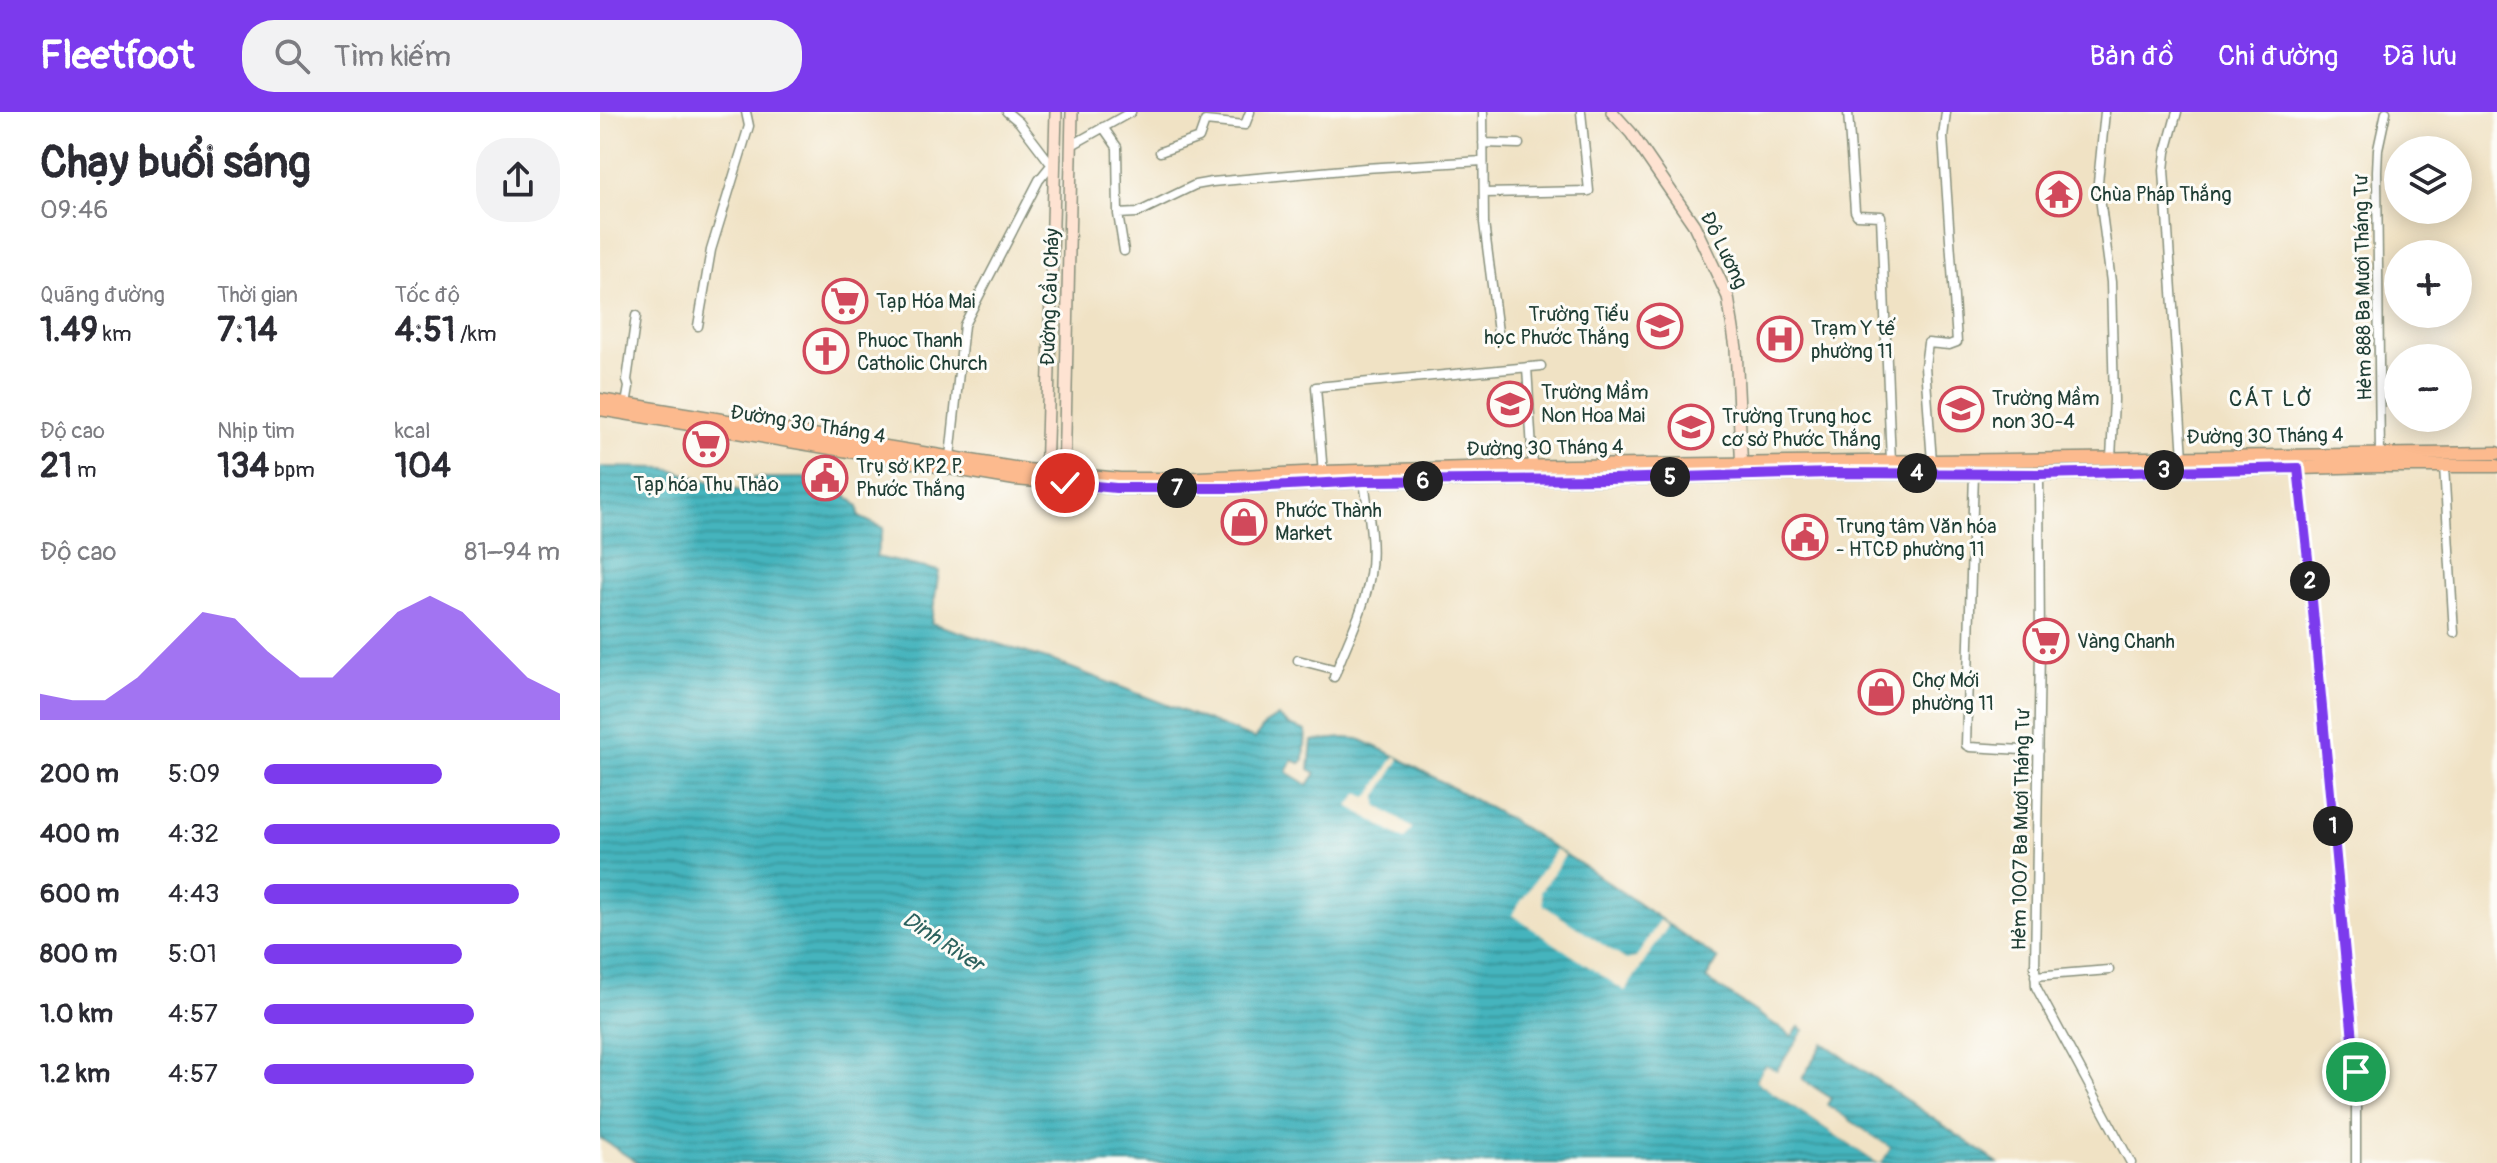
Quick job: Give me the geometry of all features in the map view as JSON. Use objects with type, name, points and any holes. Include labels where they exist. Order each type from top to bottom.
[{"type":"main road","name":"Đường Cầu Cháy","points":[[1046,477],[1056,112]]},
{"type":"main road","name":"Đường Cầu Cháy","points":[[1064,478],[1072,112]]},
{"type":"main road","name":"Đô Lương","points":[[1612,112],[1631,133],[1694,225],[1728,297],[1736,348],[1742,469]]},
{"type":"main road","name":"Đường 30 Tháng 4","points":[[600,400],[990,470],[1064,478],[1116,488],[1324,477],[1742,469],[1891,462],[2183,458],[2297,462]]},
{"type":"main road","name":"Đường 30 Tháng 4","points":[[600,409],[950,457],[990,470]]},
{"type":"main road","name":"Đường 30 Tháng 4","points":[[1502,474],[1533,467],[2039,474],[2497,453]]},
{"type":"main road","name":"Đường 30 Tháng 4","points":[[2380,460],[2444,466],[2497,466]]},
{"type":"street","points":[[698,326],[711,250],[749,126],[746,112]]},
{"type":"street","points":[[950,457],[964,325],[1039,180],[1053,161],[1007,112]]},
{"type":"street","points":[[1072,145],[1131,112]]},
{"type":"street","points":[[1160,152],[1199,138],[1205,121],[1245,125],[1250,112]]},
{"type":"street","points":[[1483,112],[1484,223],[1499,340]]},
{"type":"street","points":[[1484,193],[1589,191],[1581,112]]},
{"type":"street","points":[[1848,112],[1855,211],[1857,215],[1881,216],[1891,462]]},
{"type":"street","points":[[1932,462],[1925,366],[1928,343],[1949,345],[1957,342],[1943,137],[1946,112]]},
{"type":"street","points":[[2105,112],[2098,182],[2111,282],[2114,400],[2111,458]]},
{"type":"street","points":[[2177,112],[2164,170],[2183,458]]},
{"type":"street","name":"Hẻm 888 Ba Mươi Tháng Tư","points":[[2380,460],[2377,171],[2386,112]]},
{"type":"street","points":[[1103,127],[1117,147],[1118,214],[1124,251]]},
{"type":"street","points":[[1483,143],[1519,144]]},
{"type":"street","points":[[1118,214],[1137,213],[1195,185],[1212,182],[1483,161]]},
{"type":"street","points":[[626,404],[636,316]]},
{"type":"street","points":[[1324,477],[1316,387],[1541,366]]},
{"type":"street","points":[[1527,367],[1533,467]]},
{"type":"street","points":[[2297,462],[2356,1072],[2356,1163]]},
{"type":"street","points":[[2444,466],[2454,633]]},
{"type":"street","points":[[1974,473],[1966,745],[2039,751]]},
{"type":"street","name":"Hẻm 1007 Ba Mươi Tháng Tư","points":[[2039,474],[2036,987],[2131,1163]]},
{"type":"street","points":[[1298,660],[1335,673],[1358,617],[1370,573],[1370,525],[1364,476]]},
{"type":"street","points":[[2035,976],[2109,970]]},
{"type":"water","name":"Dinh River","points":[[600,467],[665,468],[750,494],[754,478],[811,478],[833,484],[858,506],[859,517],[883,528],[876,557],[939,571],[931,623],[1056,662],[1255,739],[1264,725],[1278,716],[1289,725],[1306,731],[1304,760],[1300,763],[1293,760],[1287,772],[1308,785],[1316,773],[1309,769],[1312,741],[1359,739],[1395,756],[1506,817],[1590,870],[1718,959],[1706,979],[1792,1036],[1799,1027],[1804,1031],[1776,1071],[1765,1066],[1756,1081],[1877,1163],[638,1163],[600,1138]]},
{"type":"water","points":[[1823,1043],[1998,1163],[1881,1163],[1890,1148],[1827,1105],[1831,1098],[1802,1079]]},
{"type":"pier","points":[[1395,756],[1400,759],[1377,796],[1377,805],[1412,828],[1404,840],[1349,806],[1359,793],[1366,797],[1371,794]]},
{"type":"pier","points":[[1556,849],[1565,855],[1541,891],[1543,905],[1626,960],[1636,958],[1660,920],[1668,926],[1625,991],[1512,915]]},
{"type":"pier","points":[[1804,1031],[1808,1034],[1779,1074],[1767,1071],[1761,1080],[1879,1159],[1885,1150],[1824,1108],[1823,1103],[1890,1148],[1881,1163],[1756,1081],[1765,1066],[1777,1071]]},
{"type":"place","name":"Chùa Pháp Thắng","points":[[2059,194]]},
{"type":"place","name":"Tạp Hóa Mai","points":[[845,301]]},
{"type":"place","name":"Trường Tiểu học Phước Thắng","points":[[1660,326]]},
{"type":"place","name":"Trạm Y tế phường 11","points":[[1780,339]]},
{"type":"place","name":"Phuoc Thanh Catholic Church","points":[[826,351]]},
{"type":"place","name":"Trường Mầm Non Hoa Mai","points":[[1510,404]]},
{"type":"place","name":"Trường Mầm non 30-4","points":[[1961,409]]},
{"type":"place","name":"Trường Trung học cơ sở Phước Thắng","points":[[1691,427]]},
{"type":"place","name":"Tạp hóa Thu Thảo","points":[[706,444]]},
{"type":"place","name":"Trụ sở KP2 P. Phước Thắng","points":[[825,478]]},
{"type":"place","name":"Phước Thành Market","points":[[1244,522]]},
{"type":"place","name":"Trung tâm Văn hóa - HTCĐ phường 11","points":[[1805,537]]},
{"type":"place","name":"Vàng Chanh","points":[[2046,641]]},
{"type":"place","name":"Chợ Mới phường 11","points":[[1881,692]]},
{"type":"district","name":"CÁT LỞ","points":[[2271,399]]},
{"type":"route","points":[[1065,483],[1116,488],[1235,488],[1364,481],[2298,468],[2356,1072]]}]
